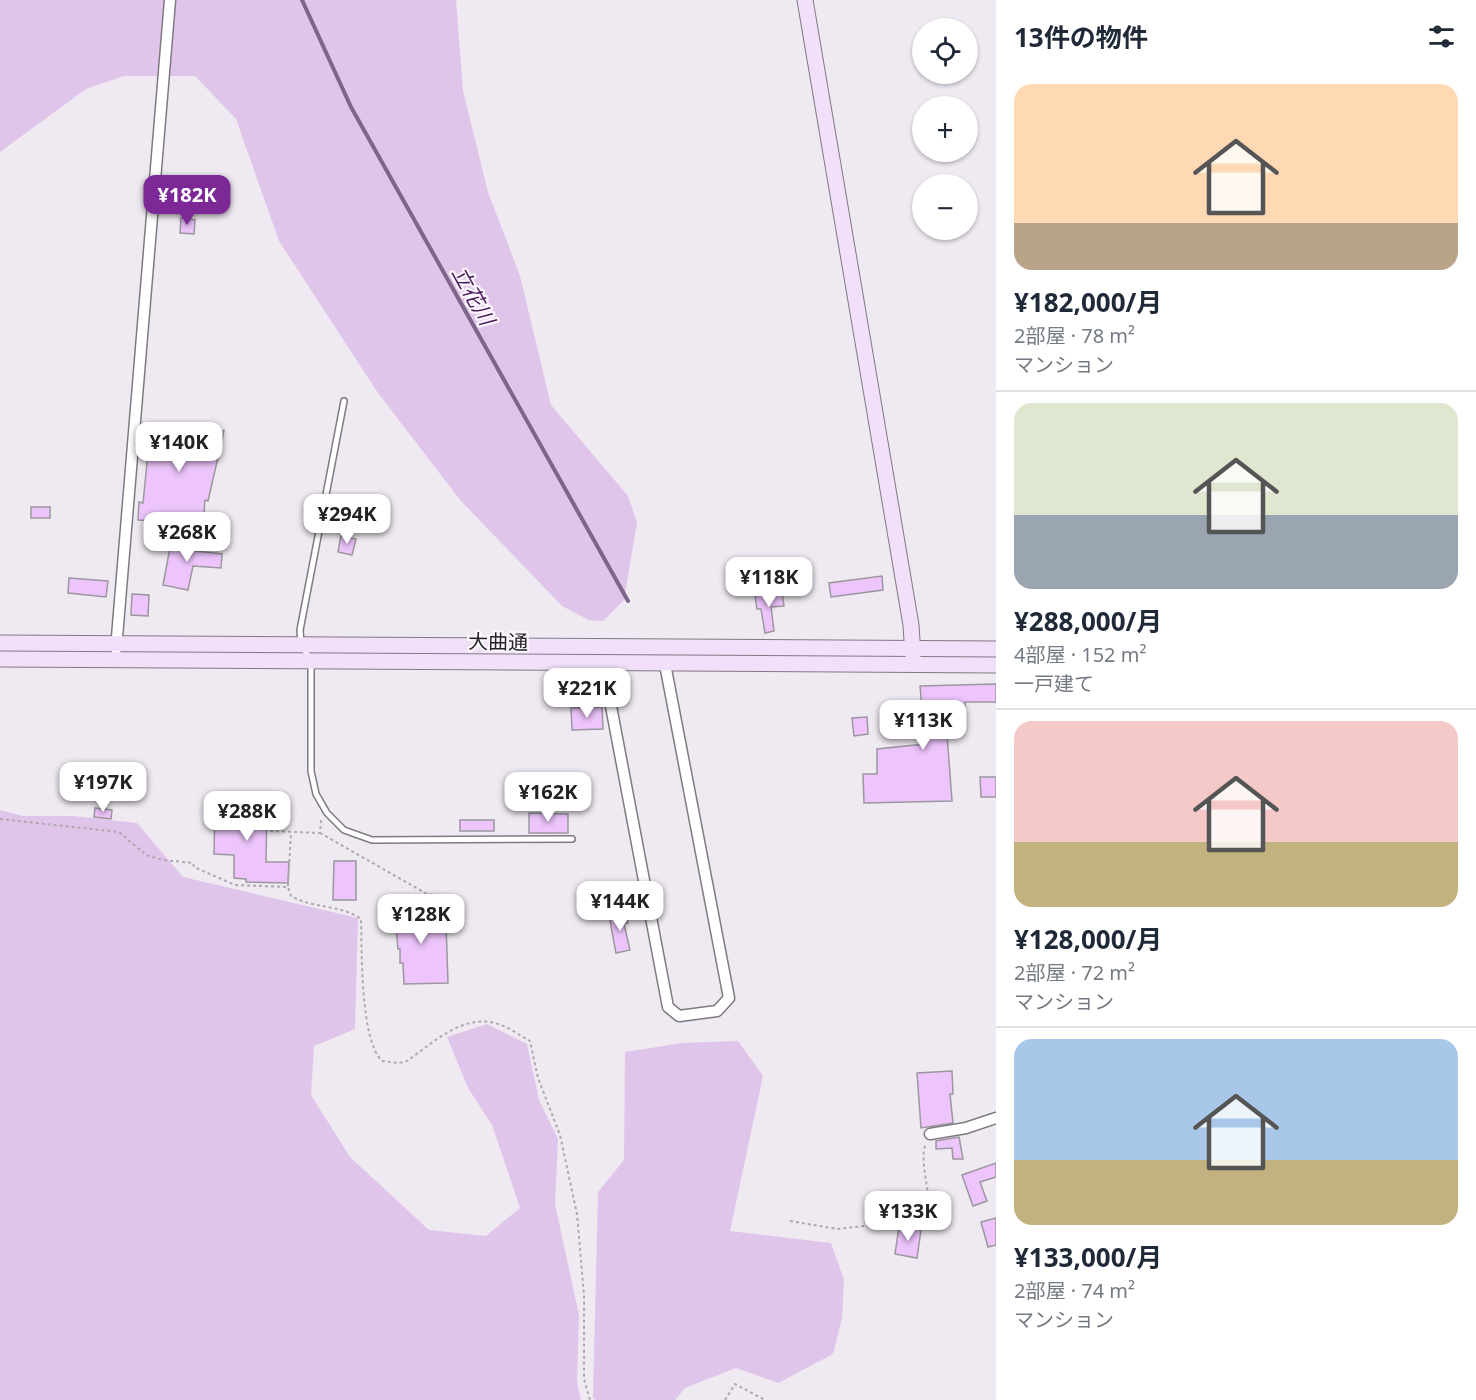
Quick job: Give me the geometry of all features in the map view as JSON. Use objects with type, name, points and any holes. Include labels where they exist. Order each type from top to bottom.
[{"type":"main road","points":[[805,0],[914,665]]},
{"type":"main road","name":"大曲通","points":[[0,643],[311,661],[995,667]]},
{"type":"main road","name":"大曲通","points":[[0,659],[116,651],[301,644],[996,649]]},
{"type":"street","points":[[116,651],[170,0]]},
{"type":"street","points":[[603,664],[668,1007],[679,1016],[717,1011],[729,998],[665,664]]},
{"type":"street","points":[[930,1134],[966,1128],[996,1118]]},
{"type":"lane","points":[[344,401],[300,630],[301,644],[311,661],[311,771],[316,794],[327,813],[344,830],[372,840],[572,839]]},
{"type":"path","points":[[320,833],[320,822],[327,813]]},
{"type":"path","points":[[0,819],[119,832],[146,855],[163,860],[193,863],[194,867],[235,885],[288,887]]},
{"type":"path","points":[[270,831],[320,833],[427,894],[452,896]]},
{"type":"path","points":[[291,832],[288,887],[291,896],[300,901],[349,910],[362,919],[363,982],[371,1047],[382,1061],[399,1064],[457,1027],[472,1023],[485,1022],[500,1025],[530,1041],[538,1078],[560,1135],[577,1214],[584,1295],[584,1379],[590,1400]]},
{"type":"path","points":[[790,1221],[837,1229],[928,1219],[931,1206],[924,1155],[930,1134]]},
{"type":"path","points":[[725,1400],[735,1384],[765,1400]]},
{"type":"shaded area","points":[[0,0],[456,0],[463,91],[488,192],[520,276],[551,405],[628,496],[637,522],[624,600],[603,621],[589,620],[562,606],[461,501],[378,393],[279,241],[236,119],[195,76],[124,76],[86,89],[0,152]]},
{"type":"shaded area","points":[[0,810],[23,816],[73,816],[137,823],[183,877],[358,918],[355,1029],[314,1046],[311,1095],[350,1157],[429,1230],[486,1236],[520,1208],[492,1125],[468,1088],[447,1037],[487,1024],[527,1044],[539,1100],[558,1139],[555,1204],[579,1315],[577,1382],[581,1400],[0,1400]]},
{"type":"shaded area","points":[[738,1041],[763,1076],[730,1231],[831,1243],[844,1280],[842,1318],[833,1354],[778,1383],[736,1368],[685,1388],[675,1400],[596,1400],[593,1397],[598,1192],[624,1160],[625,1052],[682,1043]]},
{"type":"building","points":[[181,218],[195,220],[194,234],[180,233]]},
{"type":"building","points":[[151,423],[224,431],[208,501],[205,500],[203,524],[138,520],[139,502],[143,503]]},
{"type":"building","points":[[31,507],[50,507],[50,518],[31,518]]},
{"type":"building","points":[[341,536],[356,539],[352,555],[338,552]]},
{"type":"building","points":[[172,537],[198,542],[196,551],[222,554],[221,568],[193,566],[188,590],[163,585]]},
{"type":"building","points":[[882,576],[883,590],[831,597],[829,583]]},
{"type":"building","points":[[69,578],[108,581],[106,597],[68,593]]},
{"type":"building","points":[[782,592],[784,606],[771,607],[774,631],[765,633],[761,609],[757,609],[755,596]]},
{"type":"building","points":[[132,594],[149,595],[148,616],[131,615]]},
{"type":"building","points":[[996,684],[996,702],[965,702],[965,707],[945,708],[952,801],[864,803],[863,774],[877,774],[877,749],[925,744],[920,686]]},
{"type":"building","points":[[602,707],[603,729],[572,730],[571,708]]},
{"type":"building","points":[[867,717],[868,734],[854,736],[852,718]]},
{"type":"building","points":[[980,777],[996,777],[996,797],[981,797]]},
{"type":"building","points":[[215,803],[267,804],[266,862],[289,862],[288,883],[246,882],[246,879],[234,878],[234,855],[214,854]]},
{"type":"building","points":[[95,808],[112,810],[111,819],[94,817]]},
{"type":"building","points":[[529,813],[568,814],[568,833],[529,833]]},
{"type":"building","points":[[460,820],[494,820],[494,831],[460,831]]},
{"type":"building","points":[[334,861],[356,861],[356,900],[333,900]]},
{"type":"building","points":[[430,905],[430,920],[441,919],[441,924],[446,924],[448,983],[404,984],[394,906]]},
{"type":"building","points":[[626,912],[628,923],[624,924],[630,950],[616,953],[609,915]]},
{"type":"building","points":[[952,1071],[953,1094],[950,1094],[953,1123],[921,1128],[917,1073]]},
{"type":"building","points":[[959,1137],[963,1159],[953,1159],[952,1148],[936,1149],[936,1141]]},
{"type":"building","points":[[996,1163],[996,1177],[980,1182],[987,1201],[973,1206],[962,1175]]},
{"type":"building","points":[[996,1218],[996,1245],[988,1247],[981,1222]]},
{"type":"building","points":[[899,1227],[921,1230],[917,1258],[895,1254]]},
{"type":"waterway","name":"立花川","points":[[302,0],[351,107],[628,601]]}]
